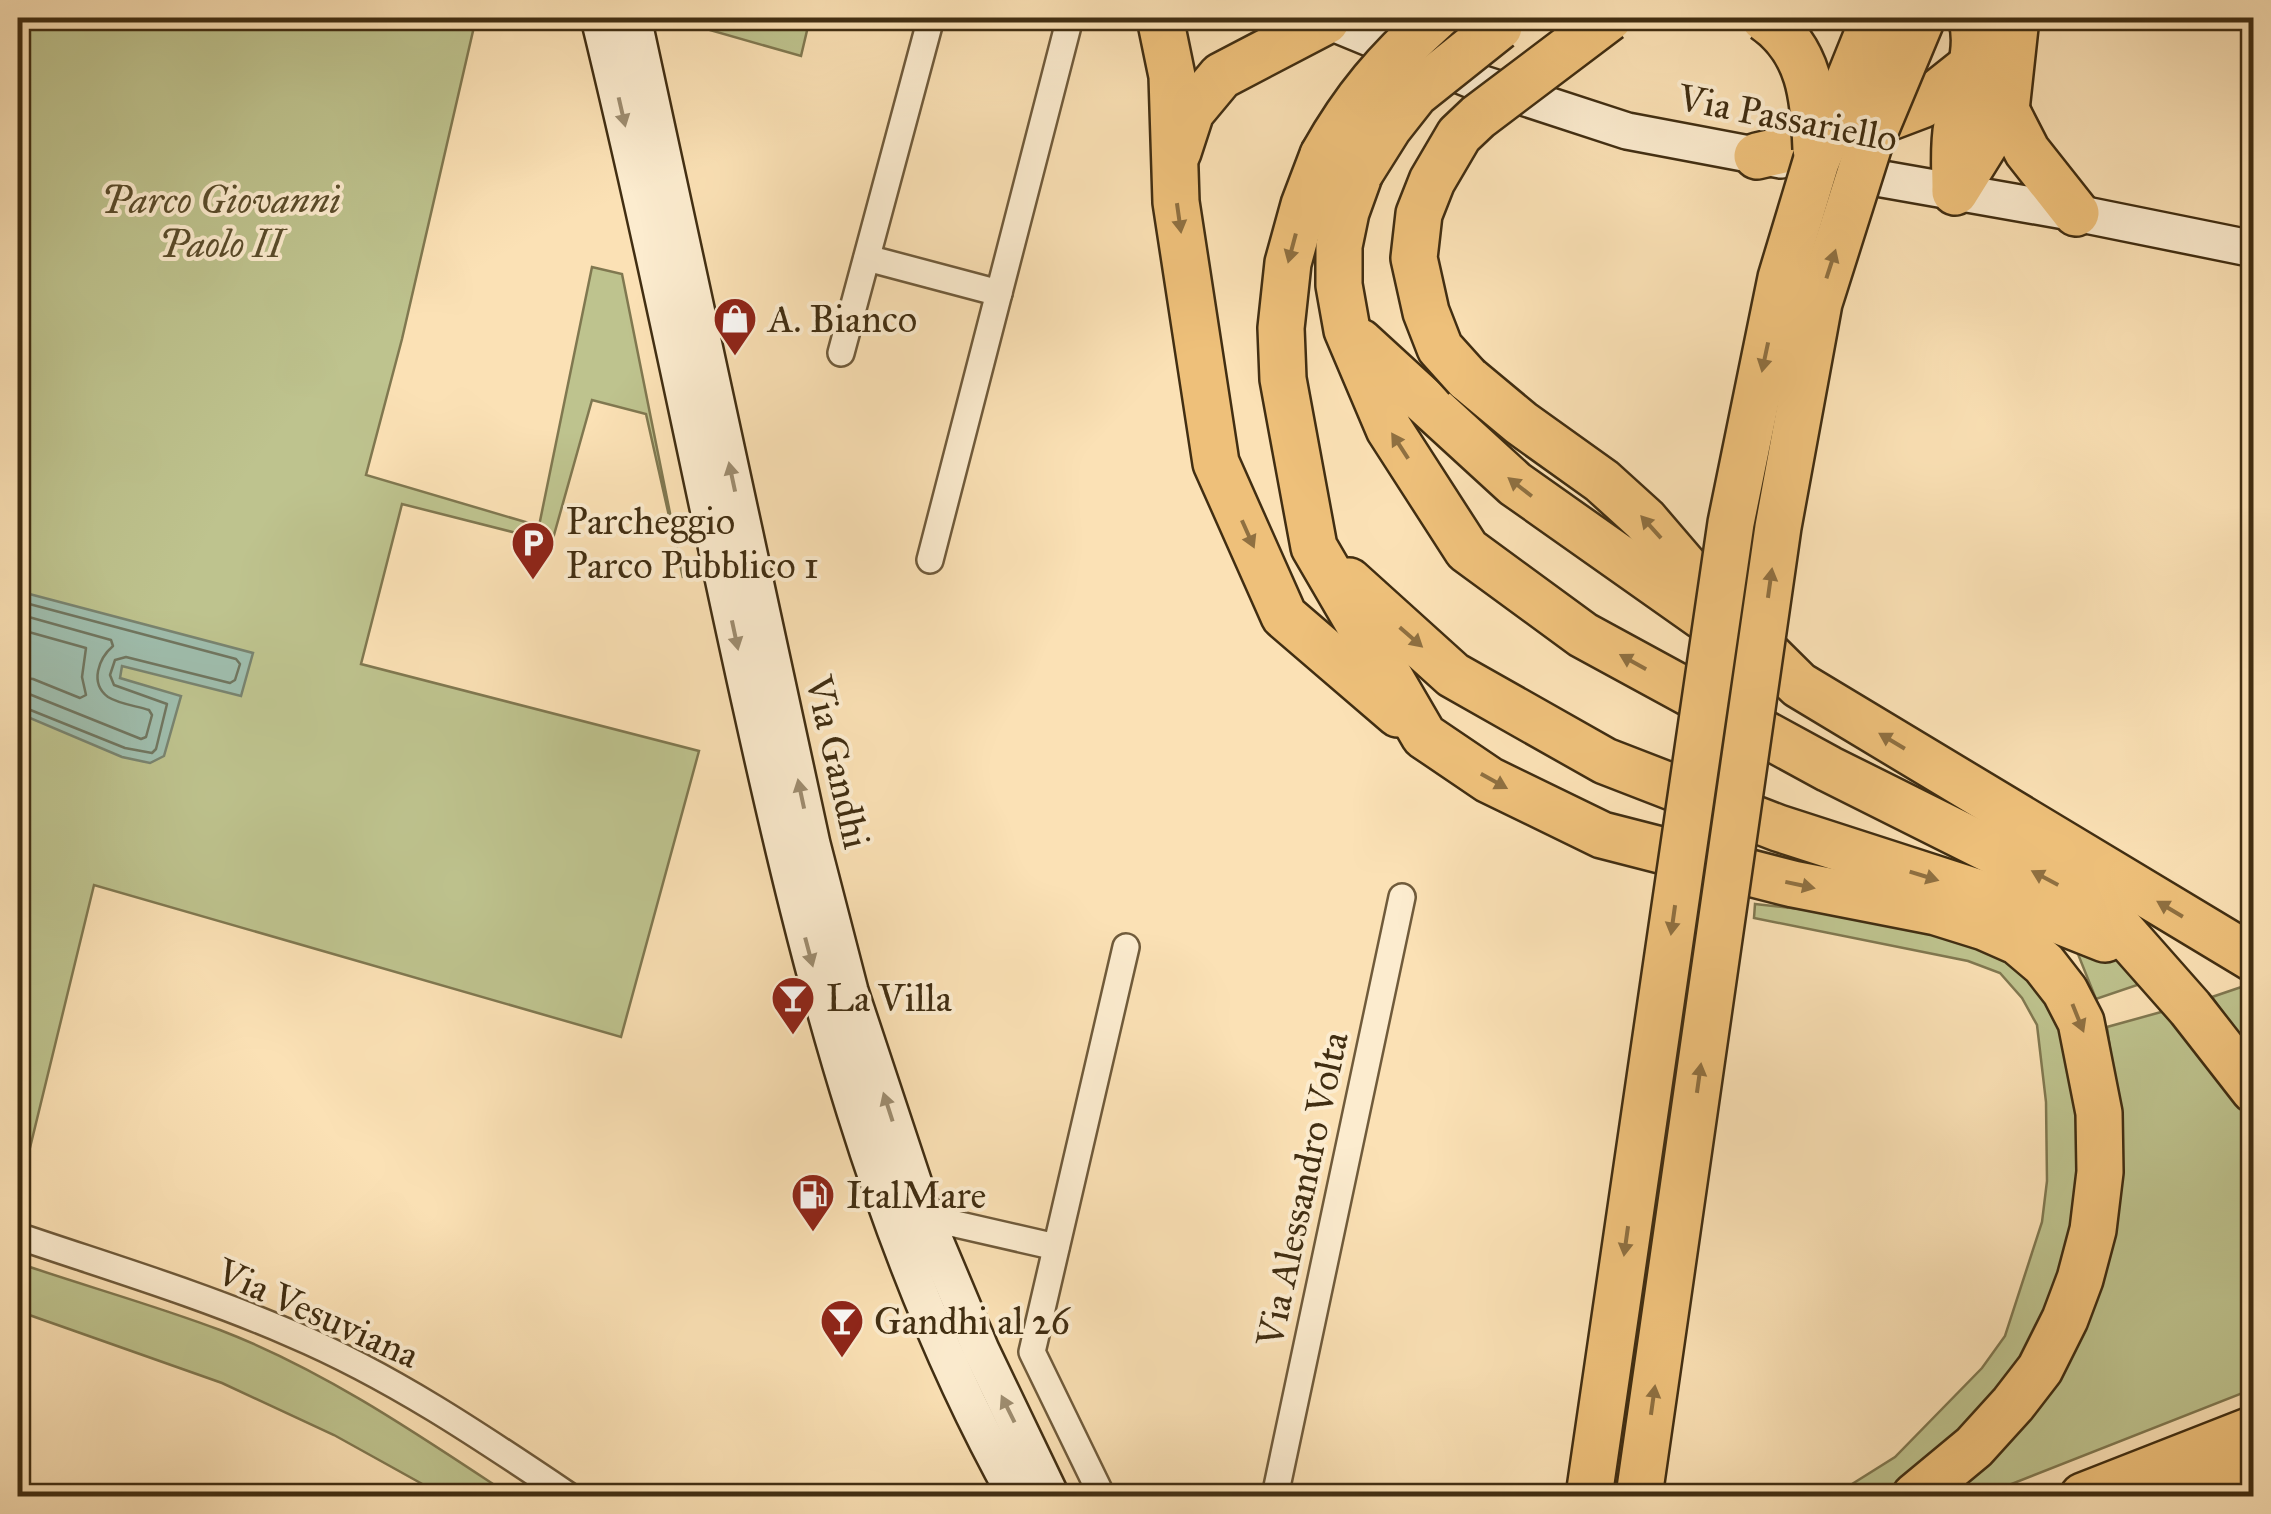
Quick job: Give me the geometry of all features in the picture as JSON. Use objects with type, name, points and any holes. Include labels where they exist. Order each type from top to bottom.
[{"type":"highway","points":[[1160,18],[1172,76],[1176,202],[1216,462],[1284,616],[1424,736],[1489,780],[1602,835],[1792,884],[1936,912],[1984,927],[2018,942],[2044,964],[2066,991],[2081,1022],[2099,1113],[2100,1172],[2080,1279],[2066,1319],[2040,1368],[2013,1404],[1974,1447],[1915,1496]]},
{"type":"highway","points":[[1435,18],[1374,75],[1348,110],[1341,164],[1346,212],[1338,246],[1338,285],[1347,330],[1389,429],[1467,550],[1582,635],[1829,769],[2061,886],[2122,931],[2190,1008],[2254,1090]]},
{"type":"highway","points":[[1609,18],[1459,135],[1432,181],[1420,214],[1414,258],[1426,312],[1440,348],[1467,378],[1645,520],[1717,604],[1799,685]]},
{"type":"highway","points":[[1764,18],[1786,38],[1804,66],[1814,98],[1816,162]]},
{"type":"highway","points":[[1589,1496],[1731,523],[1781,278],[1816,162],[1874,18]]},
{"type":"highway","points":[[1639,1496],[1776,546],[1819,304],[1869,145],[1922,18]]},
{"type":"highway","points":[[1955,192],[1956,129],[1971,66],[1972,18]]},
{"type":"highway","points":[[1955,192],[2006,110],[2016,18]]},
{"type":"highway","points":[[1174,167],[1191,112],[1220,76],[1324,19]]},
{"type":"highway","points":[[1424,736],[1314,548],[1283,379],[1281,328],[1288,263],[1304,205],[1341,164],[1389,127],[1415,94],[1506,22]]},
{"type":"highway","points":[[1757,156],[1835,138],[1922,104],[1971,66]]},
{"type":"highway","points":[[2006,110],[2027,152],[2076,212]]},
{"type":"highway","points":[[1347,330],[1515,484],[1799,685],[2254,959]]},
{"type":"highway","points":[[1314,548],[1453,675],[1605,760],[1778,828],[2073,925],[2146,961]]},
{"type":"highway","points":[[2083,1496],[2254,1429]]},
{"type":"highway","points":[[2194,1496],[2254,1473]]},
{"type":"street","name":"Via Gandhi","points":[[599,18],[652,239],[786,863],[814,970],[857,1121],[900,1236],[996,1479],[1016,1496]]},
{"type":"street","name":"Via Gandhi","points":[[633,18],[812,844],[850,991],[925,1217],[981,1350],[1051,1496]]},
{"type":"street","points":[[841,353],[931,18]]},
{"type":"street","points":[[930,560],[1070,18]]},
{"type":"street","name":"Via Passariello","points":[[1324,19],[1474,81],[1628,131],[2076,212],[2254,249]]},
{"type":"street","points":[[866,258],[1000,293]]},
{"type":"street","name":"Via Alessandro Volta","points":[[1275,1496],[1402,897]]},
{"type":"street","points":[[1102,1496],[1032,1352],[1126,947]]},
{"type":"street","points":[[925,1217],[1056,1247]]},
{"type":"street","name":"Via Vesuviana","points":[[18,1236],[305,1340],[454,1418],[570,1496]]},
{"type":"green space","name":"Parco Giovanni Paolo II","points":[[18,18],[476,18],[402,339],[366,475],[539,526],[592,267],[622,274],[683,578],[646,414],[592,400],[552,542],[402,504],[361,664],[699,751],[621,1037],[94,885],[18,1197]]},
{"type":"green space","points":[[668,18],[810,18],[801,56]]},
{"type":"green space","points":[[1755,904],[1931,924],[1981,935],[2057,990],[2091,1177],[2043,1337],[1918,1477],[1891,1496],[1833,1496],[1895,1457],[1982,1368],[2005,1336],[2042,1222],[2047,1181],[2046,1102],[2037,1025],[2022,998],[2000,973],[1968,961],[1754,918]]},
{"type":"green space","points":[[2062,932],[2106,947],[2146,982],[2096,999],[2078,954]]},
{"type":"green space","points":[[2253,983],[2253,1056],[2212,997]]},
{"type":"green space","points":[[2172,1009],[2231,1079],[2253,1116],[2253,1389],[1981,1496],[1935,1496],[1997,1441],[2119,1114],[2107,1027]]},
{"type":"green space","points":[[18,1263],[259,1346],[370,1405],[511,1496],[444,1496],[334,1435],[222,1383],[18,1311]]},
{"type":"water","points":[[18,591],[253,653],[241,696],[122,666],[120,678],[181,696],[164,756],[150,763],[122,757],[18,713]]},
{"type":"place","name":"A. Bianco","points":[[735,357]]},
{"type":"place","name":"Parcheggio Parco Pubblico 1","points":[[533,581]]},
{"type":"place","name":"La Villa","points":[[793,1036]]},
{"type":"place","name":"ItalMare","points":[[813,1233]]},
{"type":"place","name":"Gandhi al 26","points":[[842,1359]]}]
